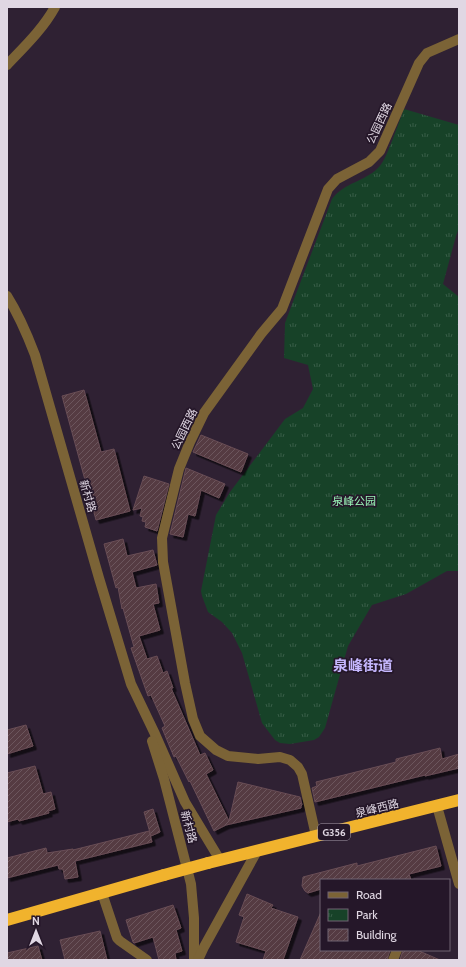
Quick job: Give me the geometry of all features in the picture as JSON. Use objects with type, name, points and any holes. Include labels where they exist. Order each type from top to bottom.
[{"type":"highway","name":"泉峰西路","points":[[214,862],[459,800]]},
{"type":"highway","name":"G356","points":[[7,920],[214,862]]},
{"type":"street","points":[[7,65],[37,33],[56,7]]},
{"type":"street","name":"公园西路","points":[[316,836],[302,774],[298,767],[290,760],[280,757],[258,759],[228,756],[216,750],[200,736],[193,719],[185,683],[163,562],[162,538],[178,469],[190,442],[204,413],[261,334],[282,309],[328,189],[337,179],[370,162],[380,151],[419,63],[427,53],[459,39]]},
{"type":"street","name":"新村路","points":[[7,296],[17,312],[35,355],[128,676],[214,862]]},
{"type":"street","name":"新村路","points":[[140,704],[164,779],[192,884],[194,960]]},
{"type":"street","points":[[437,806],[459,884]]},
{"type":"street","points":[[198,960],[257,851]]},
{"type":"street","points":[[102,893],[117,938],[147,960]]},
{"type":"green space","name":"泉峰公园","points":[[404,109],[459,125],[459,228],[443,284],[459,297],[459,571],[447,571],[406,594],[372,605],[348,646],[325,728],[319,737],[314,740],[290,744],[280,743],[275,740],[262,723],[242,653],[232,633],[222,622],[208,612],[201,591],[216,515],[230,492],[285,419],[303,408],[313,389],[308,365],[284,358],[285,323],[332,199],[337,193],[373,173],[378,168],[388,152]]},
{"type":"building","points":[[84,390],[101,452],[114,449],[130,511],[96,520],[62,396]]},
{"type":"building","points":[[201,435],[248,454],[241,472],[193,452]]},
{"type":"building","points":[[186,468],[225,484],[219,498],[201,490],[195,516],[188,514],[183,537],[170,534]]},
{"type":"building","points":[[144,476],[169,484],[157,531],[145,527],[146,522],[142,521],[143,517],[140,516],[142,508],[133,510]]},
{"type":"building","points":[[123,539],[127,556],[153,550],[157,565],[132,572],[136,588],[156,584],[159,603],[153,604],[160,630],[139,636],[147,659],[157,656],[163,673],[167,671],[173,688],[171,688],[200,755],[205,753],[213,770],[206,774],[229,821],[238,782],[300,797],[302,805],[301,808],[226,825],[214,831],[190,781],[189,782],[176,756],[174,757],[162,728],[165,726],[151,695],[148,696],[131,648],[134,647],[123,608],[122,609],[118,587],[116,588],[104,544]]},
{"type":"building","points":[[26,725],[33,746],[7,754],[7,730]]},
{"type":"building","points":[[440,748],[442,759],[459,754],[459,768],[315,802],[312,788],[317,786],[316,782],[396,762],[396,759]]},
{"type":"building","points":[[35,766],[43,794],[51,792],[55,809],[48,811],[49,813],[19,821],[18,819],[7,822],[7,773]]},
{"type":"building","points":[[153,809],[160,832],[151,836],[144,812]]},
{"type":"building","points":[[149,831],[152,842],[75,861],[78,877],[65,879],[63,869],[59,869],[58,865],[7,878],[7,858],[46,848],[47,853],[73,850]]},
{"type":"building","points":[[436,846],[441,866],[409,874],[411,879],[320,879],[320,889],[308,893],[302,886],[303,877],[357,863],[357,866]]},
{"type":"building","points":[[247,894],[273,905],[271,908],[298,917],[283,960],[263,960],[266,951],[236,942],[244,917],[239,915]]},
{"type":"building","points":[[173,905],[181,928],[176,930],[182,951],[175,953],[176,960],[159,960],[153,937],[134,943],[126,920]]},
{"type":"building","points":[[320,914],[320,951],[390,951],[387,960],[300,960]]},
{"type":"building","points":[[100,931],[107,960],[65,960],[60,940]]},
{"type":"building","points":[[38,946],[42,960],[7,960],[7,953]]},
{"type":"building","points":[[403,951],[419,951],[440,960],[400,960]]},
{"type":"district","name":"泉峰街道","points":[[363,666]]}]
